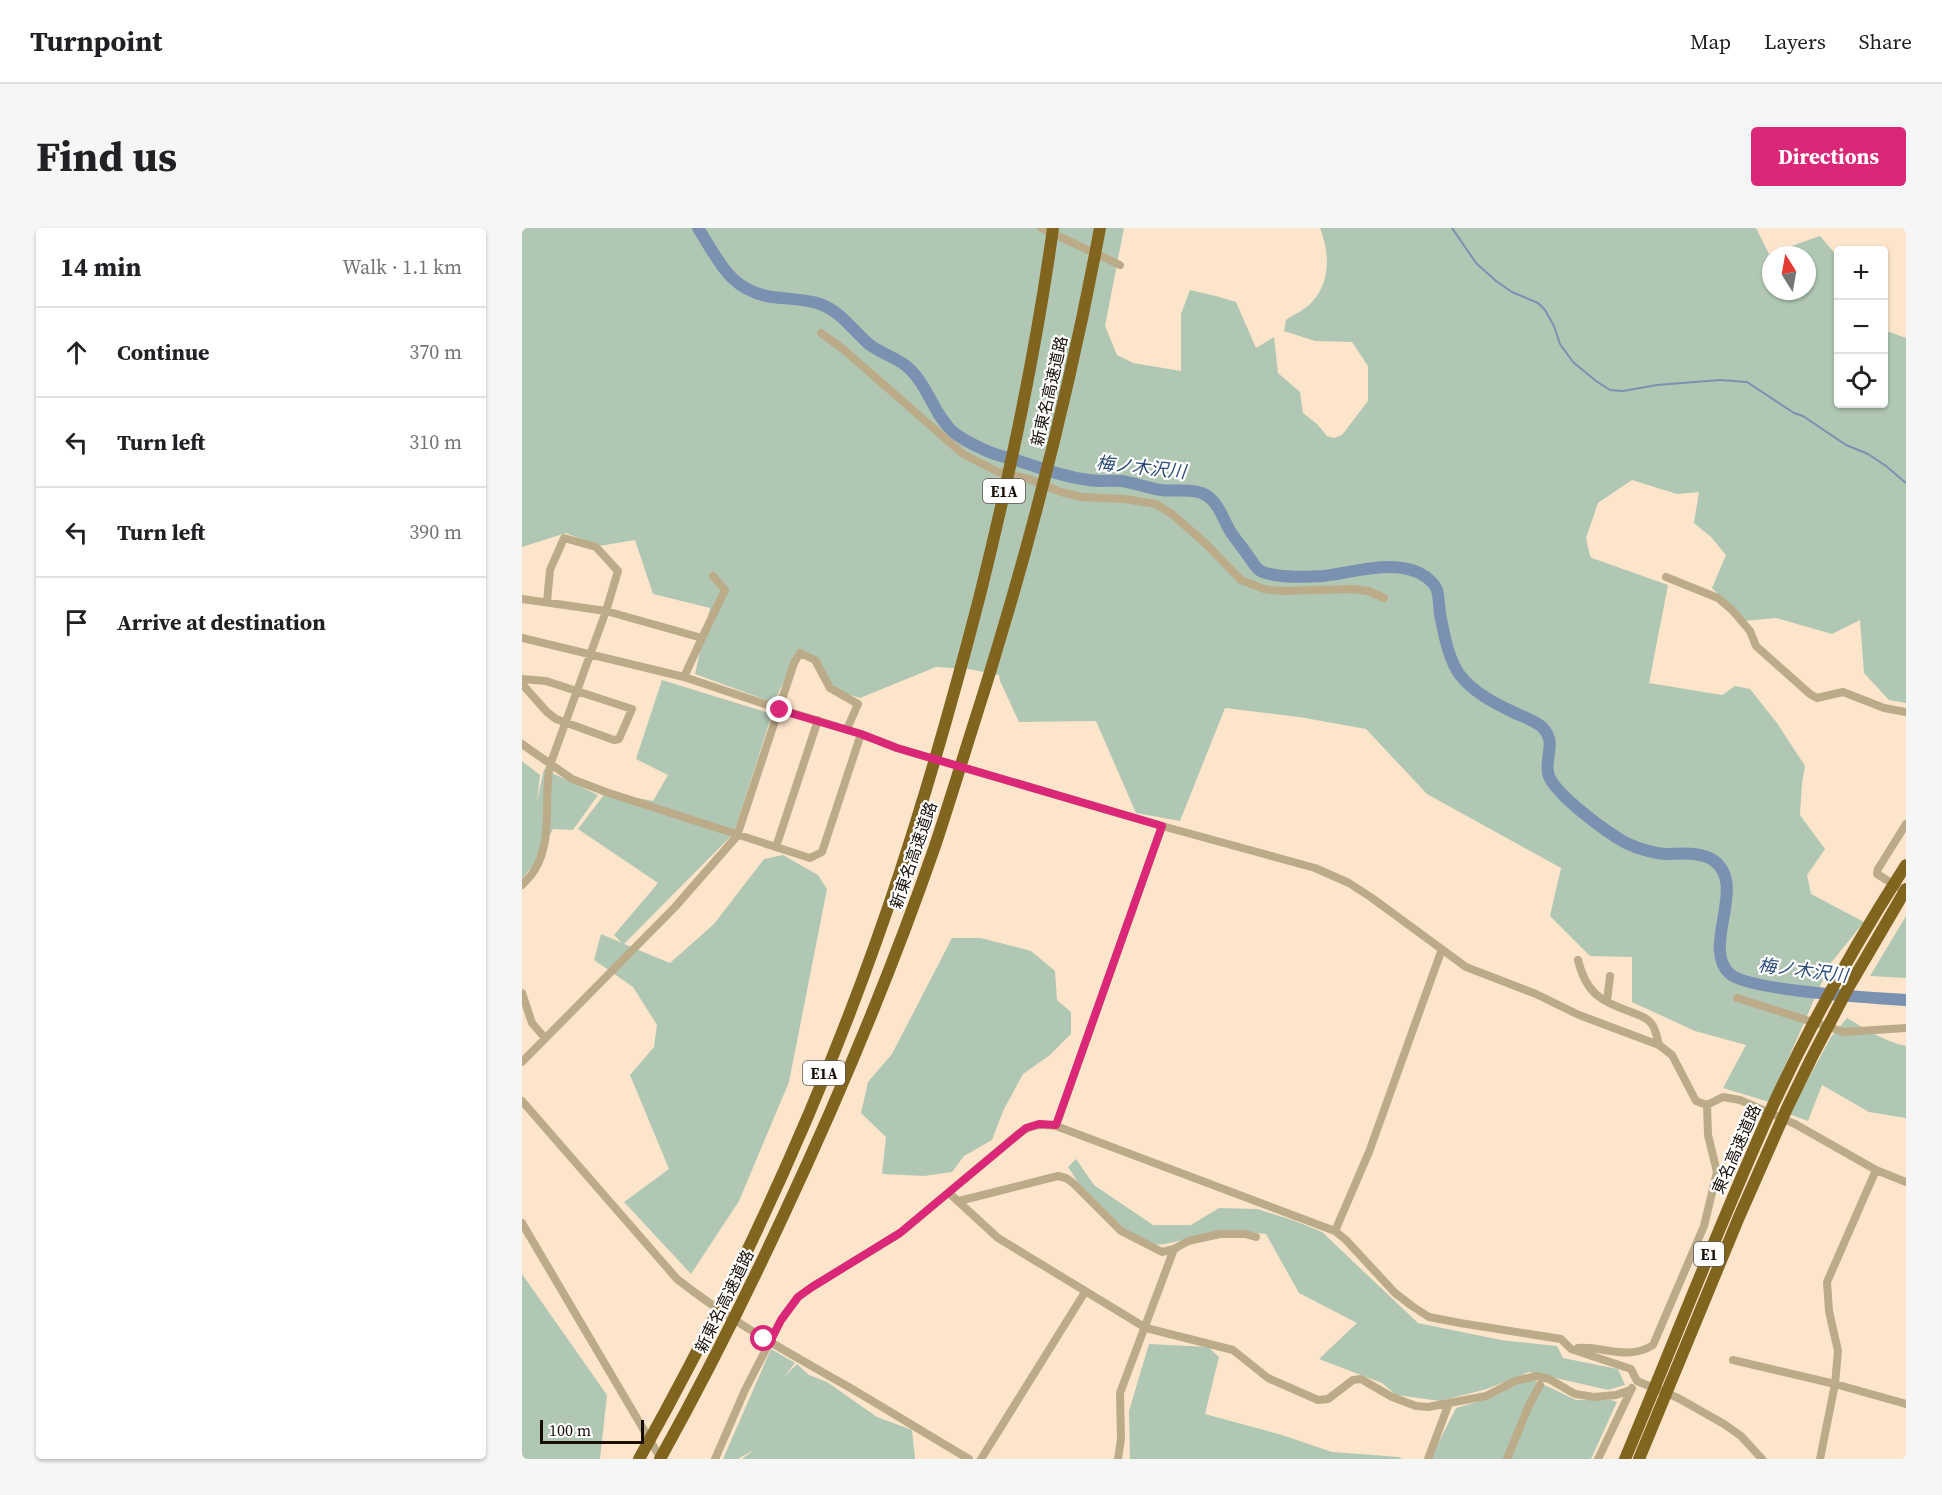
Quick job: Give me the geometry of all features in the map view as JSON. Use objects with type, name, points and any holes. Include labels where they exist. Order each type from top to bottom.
[{"type":"highway","name":"新東名高速道路","points":[[639,1459],[690,1368],[727,1294],[798,1137],[835,1047],[899,875],[931,775],[995,534],[1018,431],[1053,228]]},
{"type":"highway","name":"新東名高速道路","points":[[661,1459],[743,1300],[817,1143],[856,1052],[935,846],[1022,567],[1080,330],[1100,228]]},
{"type":"highway","name":"東名高速道路","points":[[1639,1459],[1806,1054],[1860,941],[1906,865]]},
{"type":"highway","name":"東名高速道路","points":[[1625,1459],[1728,1208],[1775,1102],[1906,891]]},
{"type":"street","points":[[1041,228],[1120,265]]},
{"type":"street","points":[[821,333],[843,349],[963,454],[985,466],[1076,496],[1156,504],[1172,514],[1206,544],[1240,580],[1264,589],[1281,591],[1353,588],[1384,598]]},
{"type":"street","points":[[522,885],[535,870],[542,853],[546,832],[547,779],[550,765],[606,611],[618,571],[596,547],[564,538],[550,570],[547,602]]},
{"type":"street","points":[[684,677],[726,590],[713,576]]},
{"type":"street","points":[[1666,577],[1718,598],[1750,631],[1756,646],[1817,698],[1843,692],[1884,708],[1906,712]]},
{"type":"street","points":[[522,599],[606,611],[702,638]]},
{"type":"street","points":[[522,638],[534,639],[684,677],[780,710],[847,729],[897,748],[1162,826],[1315,868],[1349,883],[1466,967],[1536,994],[1578,1015],[1659,1045],[1672,1055],[1696,1101],[1707,1105],[1723,1097],[1755,1105],[1876,1170],[1906,1182]]},
{"type":"street","points":[[522,1062],[675,907],[737,836],[794,663],[800,653],[815,660],[830,688],[858,704],[847,729]]},
{"type":"street","points":[[522,679],[546,681],[632,709],[619,739],[614,740],[556,719],[522,684]]},
{"type":"street","points":[[776,847],[818,720]]},
{"type":"street","points":[[522,744],[573,779],[595,788],[810,858],[822,852],[861,734]]},
{"type":"street","points":[[1906,824],[1878,868],[1877,874],[1906,891]]},
{"type":"street","points":[[1056,1125],[1162,826]]},
{"type":"street","points":[[1335,1231],[1369,1152],[1442,948]]},
{"type":"street","points":[[1578,960],[1585,983],[1590,990],[1607,1001],[1647,1019],[1653,1025],[1659,1045]]},
{"type":"street","points":[[1607,1001],[1610,976]]},
{"type":"street","points":[[522,993],[532,1023],[545,1038]]},
{"type":"street","points":[[1737,998],[1844,1032],[1906,1028]]},
{"type":"street","points":[[522,1101],[677,1279],[767,1341],[888,1409],[969,1459]]},
{"type":"street","points":[[1571,1349],[1602,1349],[1627,1353],[1643,1352],[1653,1345],[1704,1226],[1717,1172],[1708,1135],[1707,1105]]},
{"type":"street","points":[[715,1459],[767,1341],[798,1297],[900,1233],[1026,1128],[1039,1124],[1056,1125],[1335,1231],[1395,1293],[1429,1317],[1561,1340],[1571,1349],[1631,1369],[1639,1382],[1678,1398],[1741,1436],[1762,1459]]},
{"type":"street","points":[[1820,1459],[1835,1384],[1838,1351],[1829,1311],[1827,1282],[1876,1170]]},
{"type":"street","points":[[959,1201],[1058,1176],[1066,1178],[1121,1231],[1162,1252],[1174,1249],[1188,1241],[1220,1234],[1245,1234],[1256,1237]]},
{"type":"street","points":[[949,1193],[998,1238],[1146,1328],[1233,1350],[1268,1378],[1318,1400],[1328,1399],[1353,1380],[1361,1379],[1392,1397],[1416,1406],[1428,1407],[1486,1396],[1515,1381],[1536,1376],[1549,1379],[1575,1394],[1594,1397],[1616,1395],[1630,1390],[1639,1382]]},
{"type":"street","points":[[522,1223],[661,1459]]},
{"type":"street","points":[[1118,1459],[1121,1439],[1120,1393],[1174,1249]]},
{"type":"street","points":[[981,1459],[1085,1292]]},
{"type":"street","points":[[1733,1360],[1835,1384],[1906,1404]]},
{"type":"street","points":[[1507,1459],[1529,1405],[1540,1385]]},
{"type":"street","points":[[1598,1459],[1630,1390]]},
{"type":"street","points":[[1428,1459],[1449,1403]]},
{"type":"green space","points":[[522,228],[1124,228],[1105,326],[1117,355],[1133,363],[1181,371],[1181,314],[1190,290],[1236,302],[1256,348],[1274,337],[1278,373],[1300,392],[1303,413],[1327,436],[1334,438],[1342,435],[1368,401],[1368,366],[1352,342],[1315,341],[1284,331],[1286,320],[1310,304],[1322,287],[1327,258],[1320,228],[1756,228],[1765,246],[1762,246],[1762,300],[1816,300],[1816,246],[1792,246],[1820,236],[1834,252],[1834,408],[1888,408],[1888,331],[1906,338],[1906,703],[1889,700],[1864,673],[1860,620],[1832,634],[1776,618],[1743,621],[1712,588],[1726,555],[1711,537],[1694,523],[1699,492],[1677,494],[1632,480],[1598,503],[1586,538],[1592,558],[1668,585],[1649,683],[1722,695],[1735,686],[1750,689],[1777,723],[1805,766],[1800,815],[1825,849],[1807,875],[1811,894],[1864,922],[1830,964],[1769,1102],[1723,1088],[1746,1045],[1695,1031],[1632,1002],[1632,957],[1590,956],[1550,916],[1561,868],[1427,794],[1366,729],[1299,717],[1225,708],[1180,821],[1136,813],[1096,721],[1019,722],[999,675],[968,669],[936,667],[860,698],[828,688],[815,660],[797,652],[774,703],[695,674],[710,608],[653,594],[635,540],[599,546],[566,533],[522,547]]},
{"type":"green space","points":[[662,680],[772,714],[734,833],[624,944],[670,963],[714,924],[764,859],[783,855],[818,875],[827,889],[789,1082],[739,1201],[691,1274],[624,1202],[669,1169],[630,1075],[654,1047],[657,1025],[633,987],[594,960],[601,934],[622,943],[614,935],[658,883],[578,829],[606,792],[653,801],[668,775],[636,759]]},
{"type":"green space","points":[[522,761],[540,775],[537,801],[544,769],[598,795],[573,830],[553,829],[535,863],[522,879]]},
{"type":"green space","points":[[1906,916],[1906,978],[1870,976]]},
{"type":"green space","points":[[952,938],[981,938],[1031,951],[1055,971],[1057,1000],[1071,1012],[1071,1034],[1050,1055],[1023,1074],[1003,1111],[992,1140],[964,1156],[952,1172],[924,1176],[882,1174],[886,1137],[861,1113],[868,1082],[892,1054]]},
{"type":"green space","points":[[1847,1018],[1868,1031],[1906,1046],[1906,1118],[1869,1112],[1822,1085],[1808,1121],[1789,1114],[1831,1037]]},
{"type":"green space","points":[[1076,1159],[1094,1185],[1153,1225],[1191,1225],[1219,1208],[1257,1209],[1295,1221],[1322,1232],[1418,1323],[1501,1340],[1557,1346],[1563,1358],[1618,1369],[1625,1385],[1608,1390],[1529,1372],[1487,1389],[1440,1401],[1396,1395],[1382,1383],[1319,1359],[1357,1323],[1299,1293],[1266,1234],[1230,1230],[1165,1244],[1142,1246],[1081,1187],[1068,1167]]},
{"type":"green space","points":[[522,1274],[607,1395],[600,1459],[522,1459]]},
{"type":"green space","points":[[1149,1344],[1208,1347],[1219,1357],[1205,1414],[1282,1435],[1332,1452],[1402,1459],[1130,1459],[1129,1411]]},
{"type":"green space","points":[[771,1349],[795,1363],[784,1377],[797,1364],[809,1375],[827,1382],[877,1417],[912,1430],[915,1459],[742,1459],[755,1449],[738,1459],[723,1459]]},
{"type":"green space","points":[[1534,1380],[1576,1400],[1617,1402],[1591,1459],[1430,1459],[1456,1408],[1487,1399],[1514,1385]]},
{"type":"waterway","name":"梅ノ木沢川","points":[[698,228],[727,273],[746,288],[758,294],[808,301],[828,307],[870,345],[905,365],[919,380],[945,423],[952,431],[974,445],[1075,478],[1122,481],[1161,490],[1202,493],[1216,504],[1230,531],[1256,567],[1266,573],[1316,576],[1389,567],[1415,571],[1426,577],[1437,590],[1449,654],[1456,669],[1471,687],[1484,696],[1542,727],[1550,744],[1548,773],[1559,791],[1594,822],[1626,843],[1665,854],[1701,855],[1713,860],[1723,871],[1727,885],[1720,948],[1722,962],[1730,974],[1742,980],[1786,989],[1906,1000]]},
{"type":"waterway","points":[[1452,228],[1476,263],[1496,281],[1512,292],[1538,303],[1545,310],[1560,344],[1573,362],[1610,390],[1623,391],[1657,385],[1720,380],[1747,382],[1846,445],[1868,454],[1906,483]]},
{"type":"route","points":[[764,1339],[770,1342],[781,1320],[798,1297],[900,1233],[1026,1128],[1039,1124],[1056,1125],[1162,826],[897,748],[861,734],[780,710]]}]
